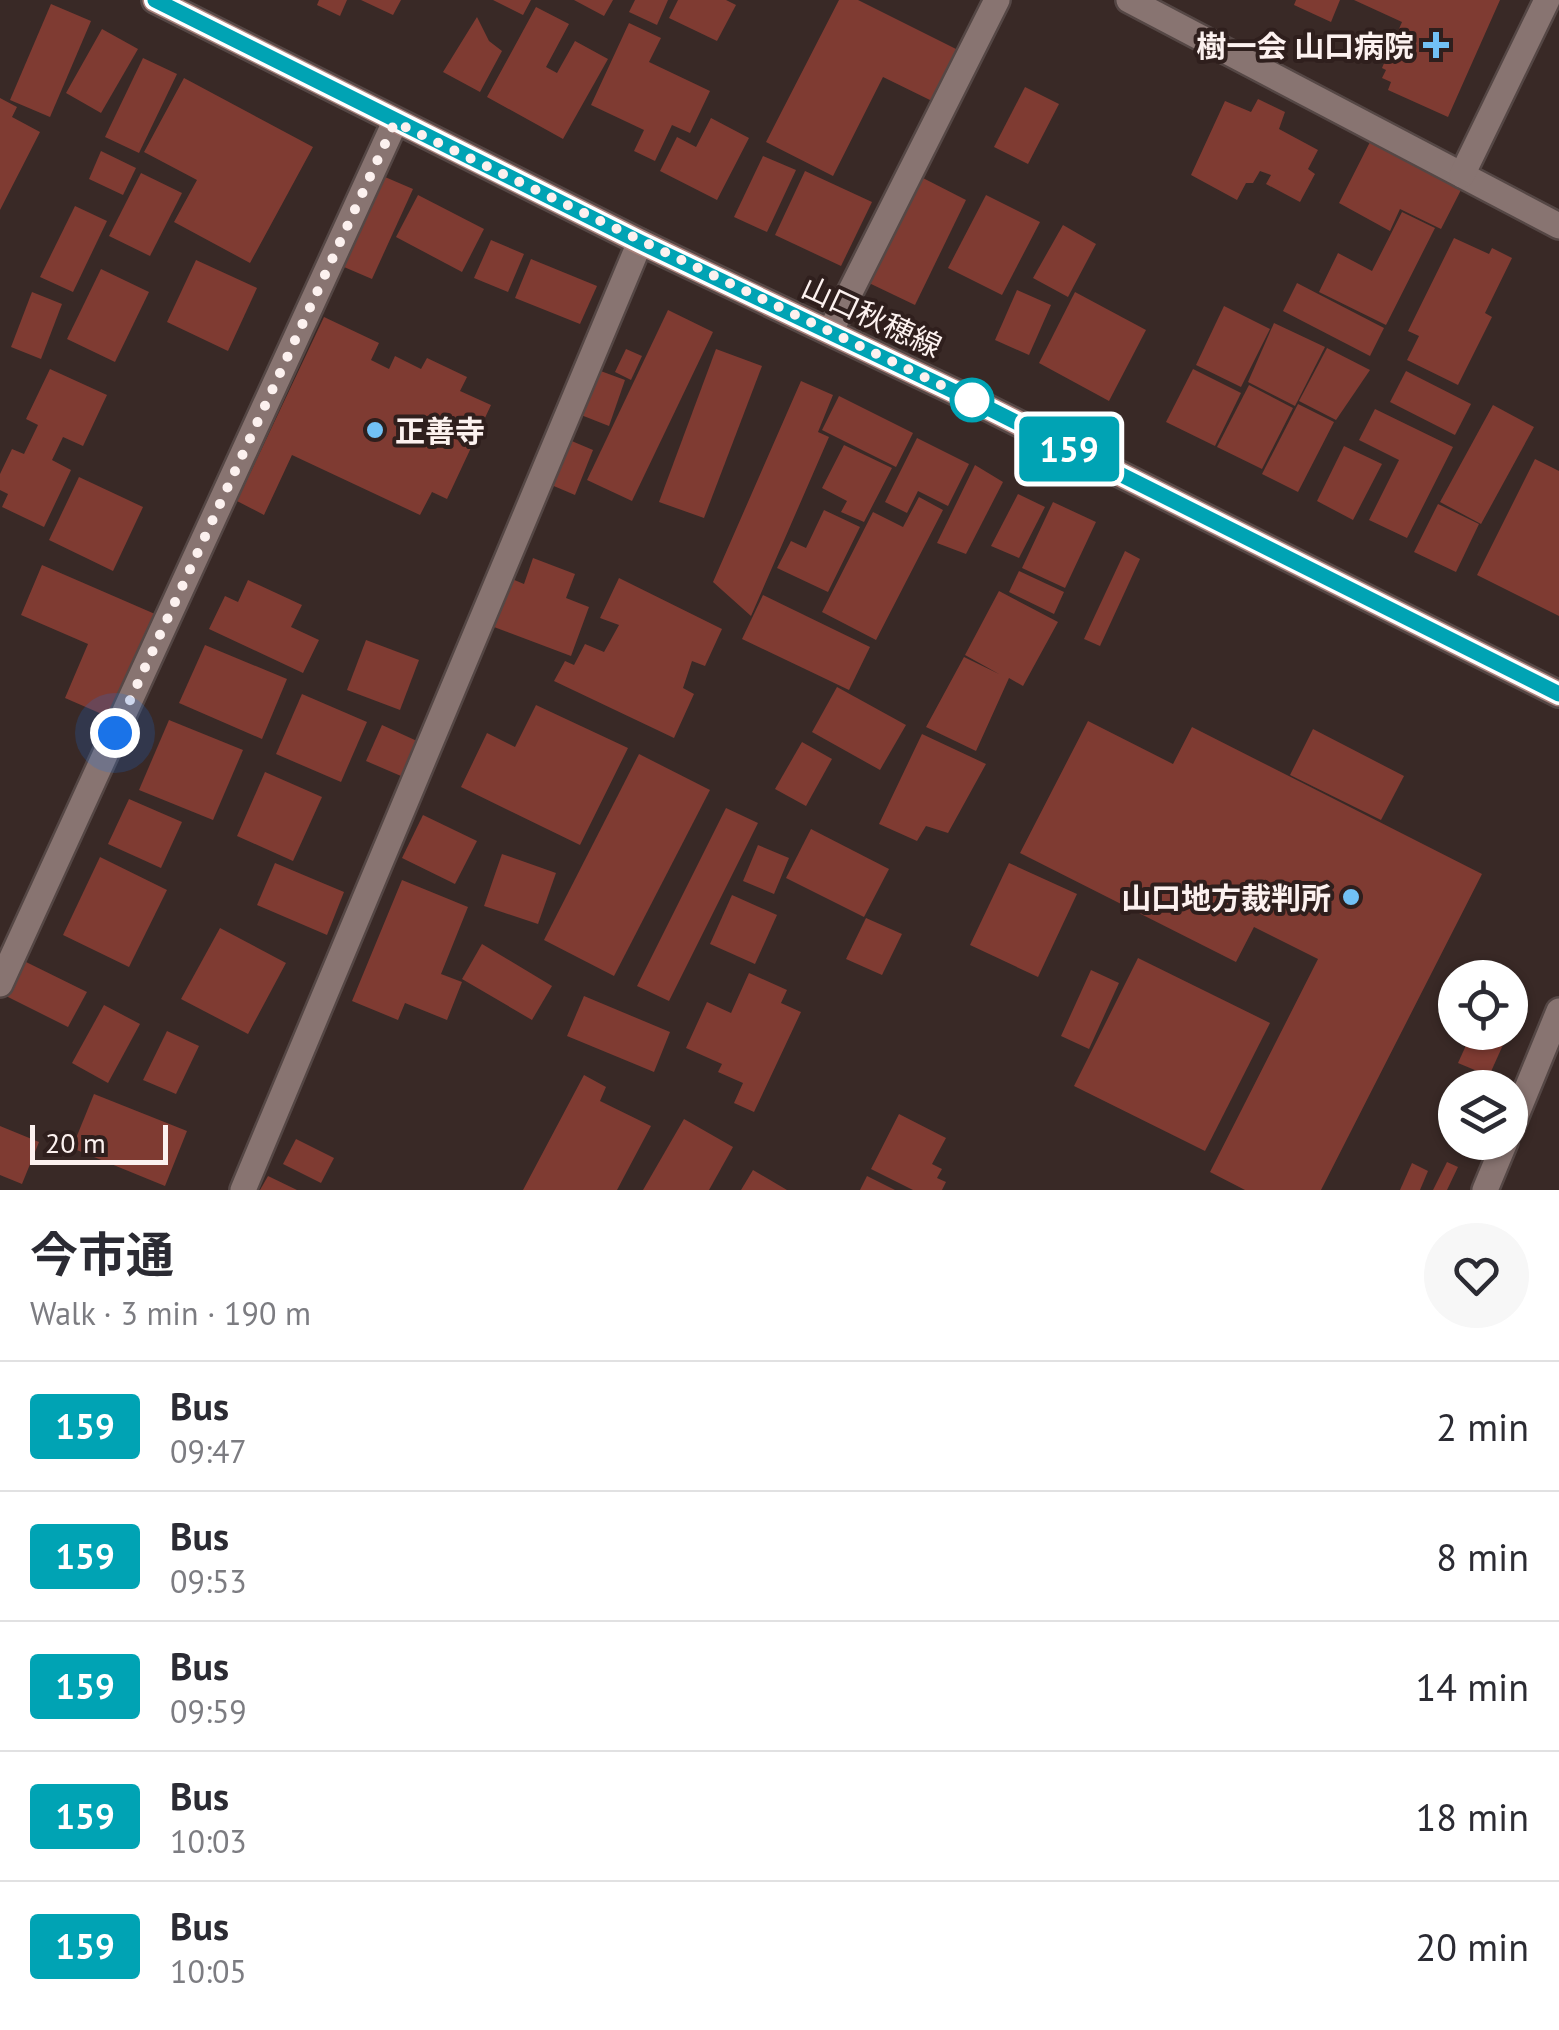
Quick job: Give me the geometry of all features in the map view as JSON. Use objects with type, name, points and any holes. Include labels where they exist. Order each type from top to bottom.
[{"type":"main road","name":"山口秋穂線","points":[[155,0],[395,122],[830,332],[1559,694]]},
{"type":"street","points":[[830,332],[998,0]]},
{"type":"street","points":[[1129,0],[1559,226]]},
{"type":"street","points":[[1462,175],[1547,0]]},
{"type":"street","points":[[0,984],[395,122]]},
{"type":"street","points":[[244,1190],[640,242]]},
{"type":"street","points":[[1528,1086],[1559,1011]]},
{"type":"street","points":[[1485,1190],[1498,1160]]},
{"type":"building","points":[[319,0],[347,0],[340,16],[317,5]]},
{"type":"building","points":[[361,0],[401,0],[393,15]]},
{"type":"building","points":[[493,0],[531,0],[523,15]]},
{"type":"building","points":[[574,0],[613,0],[604,16]]},
{"type":"building","points":[[635,0],[668,0],[657,25],[629,12]]},
{"type":"building","points":[[678,0],[726,0],[736,5],[717,41],[669,18]]},
{"type":"building","points":[[839,0],[858,0],[958,50],[932,101],[883,77],[833,176],[766,142]]},
{"type":"building","name":"樹一会 山口病院","points":[[1296,0],[1340,0],[1331,22],[1294,5]]},
{"type":"building","name":"樹一会 山口病院","points":[[1354,0],[1500,0],[1448,117],[1388,90],[1391,82],[1382,78],[1386,70],[1382,68],[1402,22]]},
{"type":"building","points":[[51,4],[91,21],[50,117],[10,100]]},
{"type":"building","points":[[536,7],[569,24],[546,67],[557,73],[575,41],[608,59],[563,139],[487,97]]},
{"type":"building","points":[[477,17],[489,41],[502,51],[480,92],[443,72]]},
{"type":"building","points":[[629,23],[661,38],[649,62],[710,91],[690,133],[672,125],[655,161],[634,151],[644,130],[591,105]]},
{"type":"building","points":[[102,29],[138,49],[101,113],[66,93]]},
{"type":"building","points":[[143,58],[177,74],[139,153],[105,137]]},
{"type":"building","points":[[184,78],[313,147],[250,263],[174,222],[197,180],[144,152]]},
{"type":"building","points":[[1025,87],[1059,104],[1028,164],[994,147]]},
{"type":"building","points":[[0,98],[17,107],[12,117],[40,132],[0,210]]},
{"type":"building","points":[[1258,99],[1285,112],[1279,129],[1318,150],[1308,169],[1315,174],[1300,202],[1266,184],[1271,175],[1260,171],[1253,183],[1246,183],[1237,200],[1191,175],[1225,101],[1251,112]]},
{"type":"building","points":[[711,118],[749,138],[717,200],[660,171],[677,137],[696,147]]},
{"type":"building","points":[[1370,142],[1461,190],[1441,229],[1400,209],[1390,231],[1339,203]]},
{"type":"building","points":[[101,151],[136,168],[123,195],[89,179]]},
{"type":"building","points":[[763,156],[796,170],[767,232],[734,217]]},
{"type":"building","points":[[805,171],[872,202],[841,266],[775,235]]},
{"type":"building","points":[[141,173],[182,193],[150,256],[109,236]]},
{"type":"building","points":[[385,177],[413,189],[372,279],[344,267]]},
{"type":"building","points":[[921,177],[966,200],[915,305],[869,283]]},
{"type":"building","points":[[418,195],[484,229],[462,272],[396,237]]},
{"type":"building","points":[[986,195],[1040,222],[1002,295],[948,268]]},
{"type":"building","points":[[75,206],[107,221],[73,292],[40,277]]},
{"type":"building","points":[[1402,212],[1435,228],[1386,325],[1319,292],[1338,253],[1372,271]]},
{"type":"building","points":[[1063,225],[1096,244],[1068,297],[1033,278]]},
{"type":"building","points":[[1454,238],[1489,254],[1492,248],[1512,258],[1485,313],[1492,317],[1458,385],[1407,360],[1419,336],[1408,331]]},
{"type":"building","points":[[491,240],[524,254],[508,292],[474,278]]},
{"type":"building","points":[[531,259],[597,286],[580,324],[515,298]]},
{"type":"building","points":[[196,260],[257,288],[228,351],[167,322]]},
{"type":"building","points":[[101,269],[149,292],[115,362],[67,339]]},
{"type":"building","points":[[1297,283],[1384,328],[1370,356],[1283,311]]},
{"type":"building","points":[[1017,290],[1051,305],[1029,355],[995,340]]},
{"type":"building","points":[[32,292],[62,304],[41,359],[11,347]]},
{"type":"building","points":[[1075,292],[1146,330],[1109,401],[1039,363]]},
{"type":"building","points":[[1224,306],[1270,329],[1241,387],[1196,365]]},
{"type":"building","points":[[668,310],[713,332],[632,501],[587,480]]},
{"type":"building","name":"正善寺","points":[[324,317],[379,343],[371,360],[389,369],[395,356],[421,369],[427,358],[467,377],[460,391],[491,405],[447,499],[432,492],[420,515],[292,455],[264,515],[237,501]]},
{"type":"building","points":[[1274,323],[1325,347],[1295,406],[1248,382]]},
{"type":"building","points":[[1327,348],[1370,370],[1336,420],[1299,401]]},
{"type":"building","points":[[626,349],[642,356],[631,380],[615,372]]},
{"type":"building","points":[[716,349],[762,366],[704,518],[659,502]]},
{"type":"building","points":[[50,369],[107,395],[83,446],[63,437],[52,460],[71,470],[44,527],[2,507],[8,494],[0,490],[0,474],[12,449],[24,454],[38,425],[26,419]]},
{"type":"building","points":[[1193,369],[1241,393],[1215,446],[1166,422]]},
{"type":"building","points":[[598,370],[625,380],[609,426],[581,415]]},
{"type":"building","points":[[1406,371],[1471,404],[1455,435],[1390,402]]},
{"type":"building","points":[[801,381],[833,395],[818,432],[829,437],[751,616],[713,582]]},
{"type":"building","points":[[1249,385],[1293,408],[1262,469],[1217,447]]},
{"type":"building","points":[[839,396],[913,433],[896,467],[822,430]]},
{"type":"building","points":[[1298,404],[1334,422],[1298,492],[1262,474]]},
{"type":"building","points":[[1493,405],[1534,427],[1481,524],[1440,502]]},
{"type":"building","points":[[1375,409],[1453,447],[1407,538],[1369,520],[1399,460],[1359,440]]},
{"type":"building","points":[[917,438],[969,464],[948,506],[918,491],[907,513],[885,502]]},
{"type":"building","points":[[567,439],[593,450],[575,495],[549,484]]},
{"type":"building","points":[[844,445],[892,468],[864,522],[841,512],[847,501],[822,488]]},
{"type":"building","points":[[1344,446],[1382,464],[1353,520],[1317,501]]},
{"type":"building","points":[[1535,459],[1559,471],[1559,616],[1477,575]]},
{"type":"building","points":[[975,465],[1003,482],[966,554],[937,543]]},
{"type":"building","points":[[79,477],[143,507],[113,571],[49,540]]},
{"type":"building","points":[[1018,494],[1045,507],[1019,558],[991,546]]},
{"type":"building","points":[[919,497],[943,510],[876,640],[822,612],[873,512],[903,527]]},
{"type":"building","points":[[1053,502],[1096,522],[1065,588],[1022,568]]},
{"type":"building","points":[[1438,504],[1479,524],[1456,572],[1414,552]]},
{"type":"building","points":[[824,510],[860,527],[828,592],[777,568],[791,541],[806,548]]},
{"type":"building","points":[[1125,551],[1140,559],[1100,646],[1084,639]]},
{"type":"building","points":[[533,558],[575,574],[566,598],[589,607],[571,656],[494,627],[512,579],[524,584]]},
{"type":"building","points":[[42,565],[155,614],[111,718],[65,698],[88,644],[21,615]]},
{"type":"building","points":[[1019,571],[1064,592],[1054,614],[1009,592]]},
{"type":"building","points":[[619,578],[722,629],[705,666],[692,661],[683,688],[694,694],[674,738],[554,681],[565,661],[574,665],[585,644],[604,652],[619,625],[600,618]]},
{"type":"building","points":[[248,580],[302,605],[291,627],[319,640],[303,673],[209,629],[225,596],[238,602]]},
{"type":"building","points":[[999,591],[1058,622],[1023,686],[1009,678],[976,751],[926,727],[964,657],[999,674],[965,655]]},
{"type":"building","points":[[763,595],[870,647],[849,690],[742,639]]},
{"type":"building","points":[[366,640],[419,660],[400,710],[347,690]]},
{"type":"building","points":[[205,645],[287,679],[262,739],[179,703]]},
{"type":"building","points":[[837,687],[906,725],[880,770],[812,732]]},
{"type":"building","points":[[302,694],[367,722],[341,782],[276,754]]},
{"type":"building","points":[[536,705],[628,748],[580,845],[461,787],[487,733],[515,747]]},
{"type":"building","points":[[169,720],[243,750],[213,820],[139,790]]},
{"type":"building","points":[[1088,721],[1173,764],[1192,727],[1482,874],[1321,1190],[1245,1190],[1210,1172],[1318,959],[1254,927],[1236,962],[1020,853]]},
{"type":"building","points":[[382,725],[417,741],[401,776],[366,761]]},
{"type":"building","points":[[1313,729],[1404,776],[1381,820],[1290,775]]},
{"type":"building","points":[[922,734],[986,764],[948,833],[926,826],[917,841],[879,824]]},
{"type":"building","points":[[802,742],[832,759],[806,806],[775,789]]},
{"type":"building","points":[[639,754],[710,790],[614,976],[544,940]]},
{"type":"building","points":[[265,772],[322,797],[293,861],[237,836]]},
{"type":"building","points":[[129,799],[182,822],[161,868],[108,844]]},
{"type":"building","points":[[726,808],[758,823],[669,1001],[637,986]]},
{"type":"building","points":[[423,815],[477,841],[455,884],[402,858]]},
{"type":"building","points":[[811,829],[889,869],[864,917],[786,878]]},
{"type":"building","points":[[758,845],[789,858],[774,894],[743,881]]},
{"type":"building","points":[[502,854],[556,873],[538,924],[484,906]]},
{"type":"building","points":[[100,857],[167,890],[129,967],[63,935]]},
{"type":"building","points":[[275,863],[344,892],[327,935],[257,905]]},
{"type":"building","points":[[1009,863],[1077,894],[1038,977],[970,945]]},
{"type":"building","points":[[402,880],[468,907],[441,974],[462,982],[447,1020],[405,1003],[398,1020],[352,1001]]},
{"type":"building","points":[[732,895],[777,915],[755,964],[710,944]]},
{"type":"building","points":[[866,918],[902,934],[882,975],[846,959]]},
{"type":"building","points":[[220,928],[286,963],[248,1034],[181,999]]},
{"type":"building","points":[[482,944],[552,986],[532,1020],[462,979]]},
{"type":"building","points":[[1138,958],[1270,1023],[1205,1151],[1074,1086]]},
{"type":"building","points":[[24,961],[87,992],[68,1027],[6,996]]},
{"type":"building","points":[[1091,970],[1119,983],[1089,1049],[1061,1036]]},
{"type":"building","points":[[749,973],[787,990],[781,1003],[801,1012],[754,1112],[734,1103],[743,1083],[718,1072],[722,1064],[686,1048],[707,1002],[731,1013]]},
{"type":"building","points":[[584,996],[670,1032],[654,1072],[567,1036]]},
{"type":"building","points":[[104,1005],[140,1024],[108,1083],[72,1063]]},
{"type":"building","points":[[167,1031],[199,1046],[176,1094],[143,1080]]},
{"type":"building","points":[[1464,1050],[1501,1050],[1492,1070],[1475,1070],[1458,1063]]},
{"type":"building","points":[[584,1075],[606,1087],[600,1101],[651,1126],[617,1190],[523,1190]]},
{"type":"building","points":[[94,1094],[187,1131],[165,1186],[72,1148]]},
{"type":"building","points":[[899,1114],[946,1138],[932,1164],[942,1169],[937,1178],[946,1182],[942,1190],[913,1190],[871,1169]]},
{"type":"building","points":[[684,1119],[733,1147],[709,1190],[643,1190]]},
{"type":"building","points":[[0,1126],[39,1142],[22,1184],[0,1175]]},
{"type":"building","points":[[296,1139],[334,1158],[321,1183],[283,1164]]},
{"type":"building","points":[[1447,1162],[1458,1167],[1447,1190],[1433,1190]]},
{"type":"building","points":[[1412,1163],[1428,1171],[1420,1190],[1400,1190]]},
{"type":"building","points":[[753,1170],[787,1190],[741,1190]]},
{"type":"building","points":[[268,1176],[297,1190],[260,1190]]},
{"type":"building","points":[[867,1176],[895,1190],[860,1190]]},
{"type":"bus line","name":"159","points":[[155,0],[640,242],[972,400],[1559,694]]},
{"type":"place","name":"樹一会 山口病院","points":[[1436,45]]},
{"type":"place","name":"正善寺","points":[[375,430]]},
{"type":"place","name":"山口地方裁判所","points":[[1351,897]]},
{"type":"route","points":[[115,733],[395,122],[972,400]]}]
